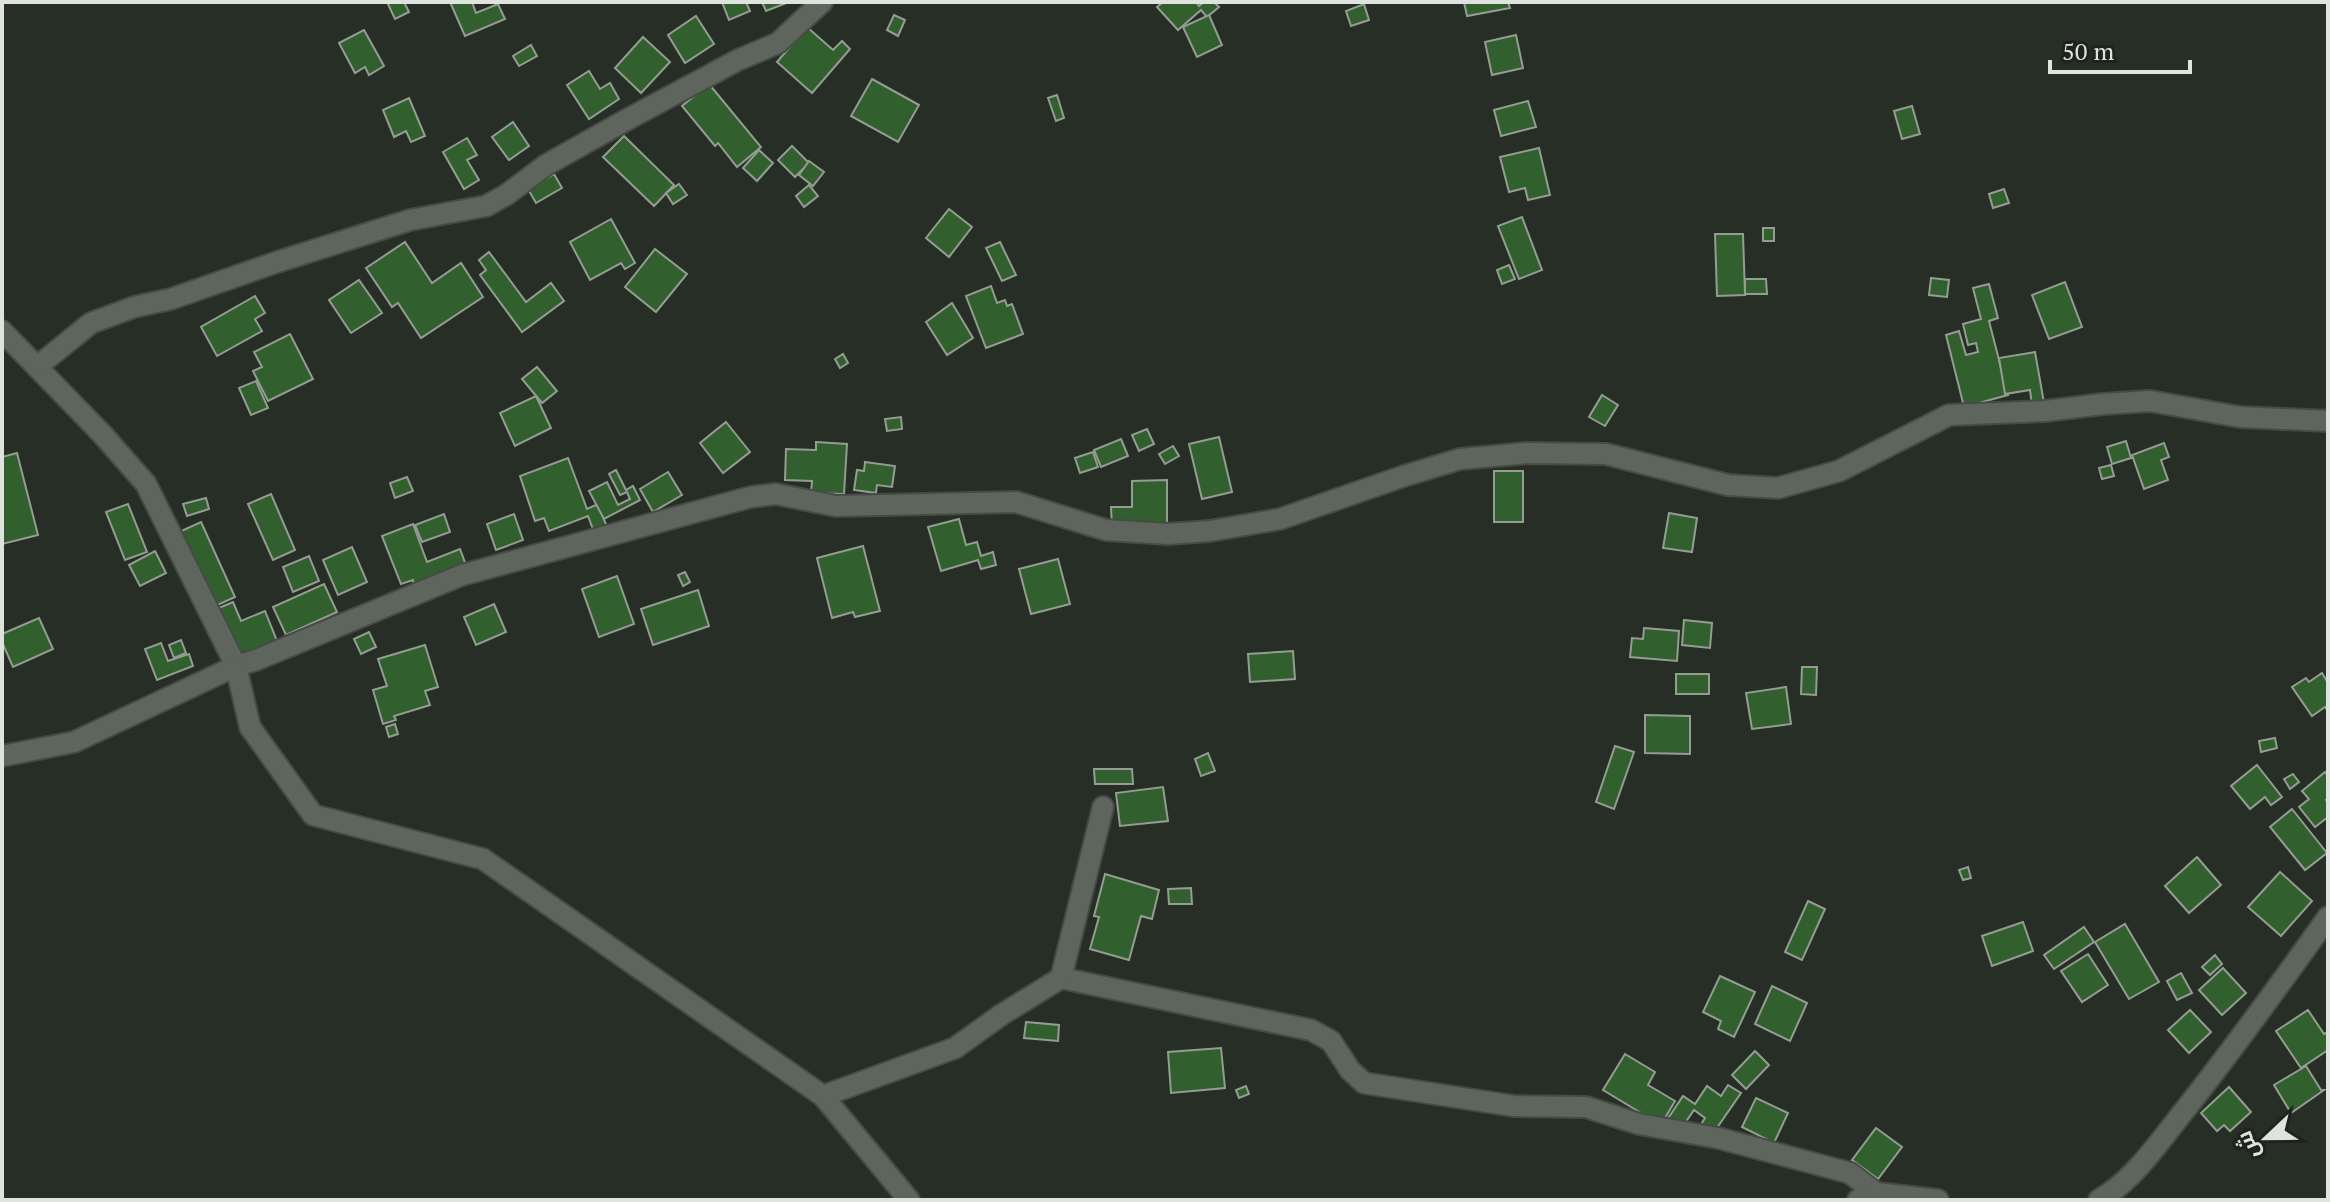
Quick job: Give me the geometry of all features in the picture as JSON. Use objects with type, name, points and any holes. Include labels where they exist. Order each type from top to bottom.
[{"type":"street","points":[[38,366],[91,323],[134,307],[171,299],[410,220],[486,206],[546,165],[628,119],[738,60],[778,43],[822,2]]},
{"type":"street","points":[[2,331],[146,484],[236,666],[250,727],[313,815],[483,859],[823,1096],[909,1200]]},
{"type":"street","points":[[2,756],[74,742],[236,666],[462,575],[751,497],[776,494],[836,506],[1016,502],[1106,530],[1168,534],[1210,531],[1280,519],[1460,459],[1500,455],[1606,454],[1728,485],[1778,488],[1839,471],[1949,415],[2045,411],[2150,401],[2240,417],[2328,421]]},
{"type":"street","points":[[1061,978],[1103,807]]},
{"type":"street","points":[[2099,1200],[2113,1192],[2150,1153],[2328,917]]},
{"type":"street","points":[[823,1096],[955,1048],[1061,978],[1311,1030],[1331,1041],[1350,1070],[1364,1083],[1514,1106],[1586,1107],[1639,1124],[1718,1138],[1850,1173],[1867,1196],[1938,1200]]},
{"type":"building","points":[[387,2],[404,2],[409,12],[395,19]]},
{"type":"building","points":[[450,2],[472,2],[476,13],[498,4],[505,19],[465,36]]},
{"type":"building","points":[[722,2],[746,2],[750,11],[729,20]]},
{"type":"building","points":[[762,2],[789,2],[766,11]]},
{"type":"building","points":[[1163,2],[1196,2],[1199,6],[1204,2],[1214,2],[1219,7],[1207,17],[1201,10],[1178,30],[1157,7]]},
{"type":"building","points":[[1464,2],[1508,2],[1510,8],[1467,16]]},
{"type":"building","points":[[1364,4],[1369,20],[1351,26],[1346,11]]},
{"type":"building","points":[[894,15],[905,20],[898,36],[887,30]]},
{"type":"building","points":[[1209,15],[1222,45],[1197,57],[1183,27]]},
{"type":"building","points":[[696,16],[714,44],[685,63],[668,35]]},
{"type":"building","points":[[807,27],[833,50],[842,41],[850,49],[812,93],[777,62]]},
{"type":"building","points":[[364,30],[384,66],[369,75],[365,67],[355,73],[339,43]]},
{"type":"building","points":[[1516,35],[1523,68],[1492,75],[1485,42]]},
{"type":"building","points":[[643,37],[670,62],[641,93],[615,68]]},
{"type":"building","points":[[531,45],[537,56],[519,66],[513,56]]},
{"type":"building","points":[[589,71],[600,89],[610,83],[619,99],[589,119],[567,85]]},
{"type":"building","points":[[872,79],[919,105],[898,142],[851,116]]},
{"type":"building","points":[[709,84],[761,147],[737,167],[682,106]]},
{"type":"building","points":[[1057,95],[1064,118],[1056,121],[1048,98]]},
{"type":"building","points":[[409,98],[425,136],[411,142],[406,131],[394,137],[383,110]]},
{"type":"building","points":[[1528,101],[1536,127],[1501,136],[1494,110]]},
{"type":"building","points":[[1912,106],[1920,134],[1902,139],[1894,111]]},
{"type":"building","points":[[513,122],[529,146],[509,160],[492,137]]},
{"type":"building","points":[[624,136],[674,185],[654,206],[603,157]]},
{"type":"building","points":[[467,138],[477,155],[467,160],[479,180],[464,189],[443,152]]},
{"type":"building","points":[[792,146],[809,163],[795,177],[778,160]]},
{"type":"building","points":[[1539,148],[1550,195],[1528,200],[1525,188],[1509,192],[1500,157]]},
{"type":"building","points":[[759,150],[773,163],[757,181],[743,168]]},
{"type":"building","points":[[809,161],[824,172],[813,186],[799,175]]},
{"type":"building","points":[[554,174],[562,188],[536,203],[528,189]]},
{"type":"building","points":[[679,184],[687,195],[673,204],[666,193]]},
{"type":"building","points":[[809,185],[818,196],[804,207],[796,196]]},
{"type":"building","points":[[2004,189],[2009,203],[1993,208],[1989,194]]},
{"type":"building","points":[[949,209],[972,227],[949,257],[926,238]]},
{"type":"building","points":[[1522,217],[1542,270],[1519,279],[1498,226]]},
{"type":"building","points":[[611,219],[635,263],[625,269],[621,263],[590,280],[570,242]]},
{"type":"building","points":[[1763,228],[1774,228],[1774,241],[1763,241]]},
{"type":"building","points":[[1715,234],[1743,234],[1745,295],[1717,296]]},
{"type":"building","points":[[405,242],[432,283],[461,263],[483,297],[421,338],[398,303],[392,307],[366,268]]},
{"type":"building","points":[[1000,242],[1016,275],[1002,281],[986,248]]},
{"type":"building","points":[[655,249],[687,274],[656,312],[625,287]]},
{"type":"building","points":[[489,252],[526,302],[551,283],[564,301],[522,332],[480,275],[486,270],[479,260]]},
{"type":"building","points":[[1509,265],[1515,279],[1502,284],[1497,270]]},
{"type":"building","points":[[1931,278],[1949,280],[1947,297],[1929,295]]},
{"type":"building","points":[[1745,279],[1766,279],[1767,294],[1745,294]]},
{"type":"building","points":[[359,280],[382,313],[351,333],[329,300]]},
{"type":"building","points":[[2065,282],[2082,327],[2049,339],[2032,295]]},
{"type":"building","points":[[1989,284],[1998,318],[1989,321],[2008,395],[1964,407],[1946,335],[1959,331],[1966,355],[1978,352],[1976,343],[1968,345],[1963,324],[1981,319],[1973,288]]},
{"type":"building","points":[[991,286],[997,303],[1005,300],[1007,306],[1012,304],[1023,334],[986,348],[966,296]]},
{"type":"building","points":[[255,296],[265,313],[255,319],[262,331],[217,356],[201,327]]},
{"type":"building","points":[[952,303],[973,338],[947,355],[926,322]]},
{"type":"building","points":[[290,334],[313,379],[268,401],[253,371],[262,367],[254,352]]},
{"type":"building","points":[[2035,352],[2044,403],[2032,405],[2030,390],[2005,394],[1999,358]]},
{"type":"building","points":[[843,354],[848,363],[840,368],[835,359]]},
{"type":"building","points":[[537,367],[557,391],[542,403],[522,379]]},
{"type":"building","points":[[256,381],[268,408],[251,415],[239,388]]},
{"type":"building","points":[[1602,395],[1618,405],[1605,426],[1589,417]]},
{"type":"building","points":[[536,396],[551,428],[515,446],[500,413]]},
{"type":"building","points":[[901,417],[902,429],[887,431],[885,419]]},
{"type":"building","points":[[726,422],[750,452],[723,473],[700,443]]},
{"type":"building","points":[[1147,429],[1154,444],[1139,451],[1132,435]]},
{"type":"building","points":[[1219,437],[1232,492],[1202,499],[1189,444]]},
{"type":"building","points":[[1121,439],[1128,456],[1101,467],[1094,450]]},
{"type":"building","points":[[2126,441],[2131,458],[2112,464],[2107,447]]},
{"type":"building","points":[[816,442],[847,444],[844,494],[811,493],[812,481],[785,480],[786,449],[816,450]]},
{"type":"building","points":[[2164,443],[2169,457],[2161,460],[2168,480],[2144,489],[2132,455]]},
{"type":"building","points":[[1173,446],[1179,456],[1165,464],[1159,454]]},
{"type":"building","points":[[1093,452],[1098,467],[1080,473],[1075,458]]},
{"type":"building","points":[[17,453],[38,535],[2,544],[2,457]]},
{"type":"building","points":[[568,458],[587,509],[598,504],[607,527],[594,532],[588,516],[549,531],[544,518],[535,521],[520,476]]},
{"type":"building","points":[[865,462],[895,466],[892,487],[877,485],[876,493],[854,490],[857,470],[864,471]]},
{"type":"building","points":[[2111,465],[2114,476],[2102,479],[2099,468]]},
{"type":"building","points":[[616,470],[626,490],[633,486],[640,500],[604,519],[589,491],[607,482],[618,505],[630,499],[627,492],[620,495],[609,474]]},
{"type":"building","points":[[1494,471],[1523,471],[1523,522],[1494,522]]},
{"type":"building","points":[[668,472],[682,495],[653,512],[640,489]]},
{"type":"building","points":[[407,477],[413,491],[395,498],[390,483]]},
{"type":"building","points":[[1167,480],[1167,527],[1112,528],[1111,507],[1132,507],[1132,481]]},
{"type":"building","points":[[271,494],[295,550],[273,560],[248,504]]},
{"type":"building","points":[[206,498],[209,509],[187,516],[183,504]]},
{"type":"building","points":[[128,504],[147,552],[125,560],[106,512]]},
{"type":"building","points":[[1669,513],[1697,518],[1692,552],[1663,548]]},
{"type":"building","points":[[444,514],[450,532],[422,542],[415,525]]},
{"type":"building","points":[[514,514],[523,540],[496,550],[487,524]]},
{"type":"building","points":[[959,519],[966,545],[977,542],[981,556],[993,552],[996,565],[981,569],[978,560],[941,571],[928,527]]},
{"type":"building","points":[[201,522],[235,597],[211,608],[177,533]]},
{"type":"building","points":[[413,524],[427,562],[460,549],[467,568],[415,588],[413,580],[401,584],[382,536]]},
{"type":"building","points":[[863,546],[880,611],[855,617],[853,612],[832,618],[817,558]]},
{"type":"building","points":[[352,547],[367,582],[338,595],[323,560]]},
{"type":"building","points":[[155,551],[166,573],[140,586],[129,565]]},
{"type":"building","points":[[309,556],[319,581],[293,592],[283,567]]},
{"type":"building","points":[[1058,559],[1070,604],[1031,614],[1019,569]]},
{"type":"building","points":[[685,572],[690,582],[683,586],[678,575]]},
{"type":"building","points":[[617,576],[634,624],[599,637],[582,589]]},
{"type":"building","points":[[324,584],[337,612],[286,635],[273,607]]},
{"type":"building","points":[[698,590],[709,626],[653,645],[641,609]]},
{"type":"building","points":[[233,602],[241,621],[265,611],[277,641],[234,659],[214,610]]},
{"type":"building","points":[[494,604],[506,632],[476,645],[464,617]]},
{"type":"building","points":[[39,618],[53,649],[13,667],[2,642],[2,634]]},
{"type":"building","points":[[1684,620],[1712,623],[1710,648],[1682,645]]},
{"type":"building","points":[[1644,628],[1679,631],[1677,661],[1630,657],[1632,638],[1643,639]]},
{"type":"building","points":[[369,632],[376,647],[361,654],[354,639]]},
{"type":"building","points":[[181,640],[186,653],[174,658],[169,645]]},
{"type":"building","points":[[161,643],[168,661],[189,654],[193,666],[157,680],[145,649]]},
{"type":"building","points":[[425,645],[438,687],[425,691],[430,705],[394,716],[396,720],[383,724],[373,690],[387,686],[378,659]]},
{"type":"building","points":[[1293,651],[1295,679],[1250,682],[1248,654]]},
{"type":"building","points":[[1802,667],[1817,667],[1816,695],[1801,694]]},
{"type":"building","points":[[2322,673],[2328,683],[2328,711],[2325,707],[2312,716],[2292,687],[2306,678],[2309,682]]},
{"type":"building","points":[[1676,674],[1709,674],[1709,694],[1676,694]]},
{"type":"building","points":[[1786,687],[1791,724],[1752,729],[1746,693]]},
{"type":"building","points":[[1645,715],[1690,716],[1690,754],[1645,753]]},
{"type":"building","points":[[395,724],[398,734],[389,737],[386,727]]},
{"type":"building","points":[[2275,738],[2277,748],[2261,752],[2259,741]]},
{"type":"building","points":[[1615,746],[1634,752],[1614,809],[1596,802]]},
{"type":"building","points":[[1208,753],[1215,771],[1201,776],[1195,759]]},
{"type":"building","points":[[2257,765],[2282,797],[2271,805],[2265,797],[2250,809],[2231,786]]},
{"type":"building","points":[[1094,769],[1132,769],[1133,784],[1095,784]]},
{"type":"building","points":[[2325,772],[2328,776],[2328,817],[2315,827],[2299,807],[2309,799],[2302,791]]},
{"type":"building","points":[[2293,774],[2299,782],[2290,789],[2284,779]]},
{"type":"building","points":[[1163,787],[1168,821],[1120,826],[1116,793]]},
{"type":"building","points":[[2292,809],[2327,853],[2305,870],[2270,827]]},
{"type":"building","points":[[2197,857],[2221,885],[2189,913],[2165,886]]},
{"type":"building","points":[[1968,867],[1971,878],[1963,880],[1959,870]]},
{"type":"building","points":[[2280,872],[2312,901],[2281,936],[2248,907]]},
{"type":"building","points":[[1105,874],[1159,890],[1152,919],[1141,916],[1129,960],[1090,949],[1099,917],[1094,916]]},
{"type":"building","points":[[1191,888],[1192,904],[1169,904],[1168,889]]},
{"type":"building","points":[[1808,901],[1825,909],[1802,960],[1785,952]]},
{"type":"building","points":[[2023,922],[2033,951],[1992,966],[1982,936]]},
{"type":"building","points":[[2125,924],[2159,982],[2129,999],[2095,942]]},
{"type":"building","points":[[2084,927],[2094,942],[2054,969],[2044,955]]},
{"type":"building","points":[[2088,954],[2108,985],[2082,1002],[2061,971]]},
{"type":"building","points":[[2215,955],[2222,964],[2210,975],[2202,967]]},
{"type":"building","points":[[2223,968],[2246,993],[2222,1015],[2199,990]]},
{"type":"building","points":[[2181,973],[2192,993],[2177,1000],[2167,981]]},
{"type":"building","points":[[1720,976],[1755,992],[1734,1037],[1718,1029],[1721,1021],[1703,1012]]},
{"type":"building","points":[[1772,986],[1807,1003],[1790,1041],[1755,1024]]},
{"type":"building","points":[[2190,1010],[2211,1032],[2189,1053],[2168,1030]]},
{"type":"building","points":[[2308,1010],[2324,1034],[2328,1032],[2328,1050],[2301,1068],[2276,1031]]},
{"type":"building","points":[[1026,1022],[1059,1025],[1058,1041],[1024,1038]]},
{"type":"building","points":[[1221,1048],[1225,1088],[1171,1093],[1168,1052]]},
{"type":"building","points":[[1755,1051],[1769,1065],[1746,1089],[1732,1075]]},
{"type":"building","points":[[1625,1054],[1655,1072],[1648,1085],[1675,1101],[1661,1125],[1603,1090]]},
{"type":"building","points":[[2306,1066],[2324,1090],[2291,1113],[2274,1085]]},
{"type":"building","points":[[1728,1085],[1741,1093],[1712,1135],[1700,1126],[1705,1118],[1694,1110],[1681,1129],[1667,1120],[1683,1096],[1695,1104],[1707,1086],[1721,1096]]},
{"type":"building","points":[[1246,1086],[1249,1094],[1239,1098],[1236,1090]]},
{"type":"building","points":[[2229,1087],[2251,1112],[2230,1131],[2224,1125],[2217,1131],[2201,1113]]},
{"type":"building","points":[[1756,1098],[1788,1113],[1774,1143],[1742,1127]]},
{"type":"building","points":[[1876,1128],[1902,1147],[1878,1179],[1852,1160]]}]
